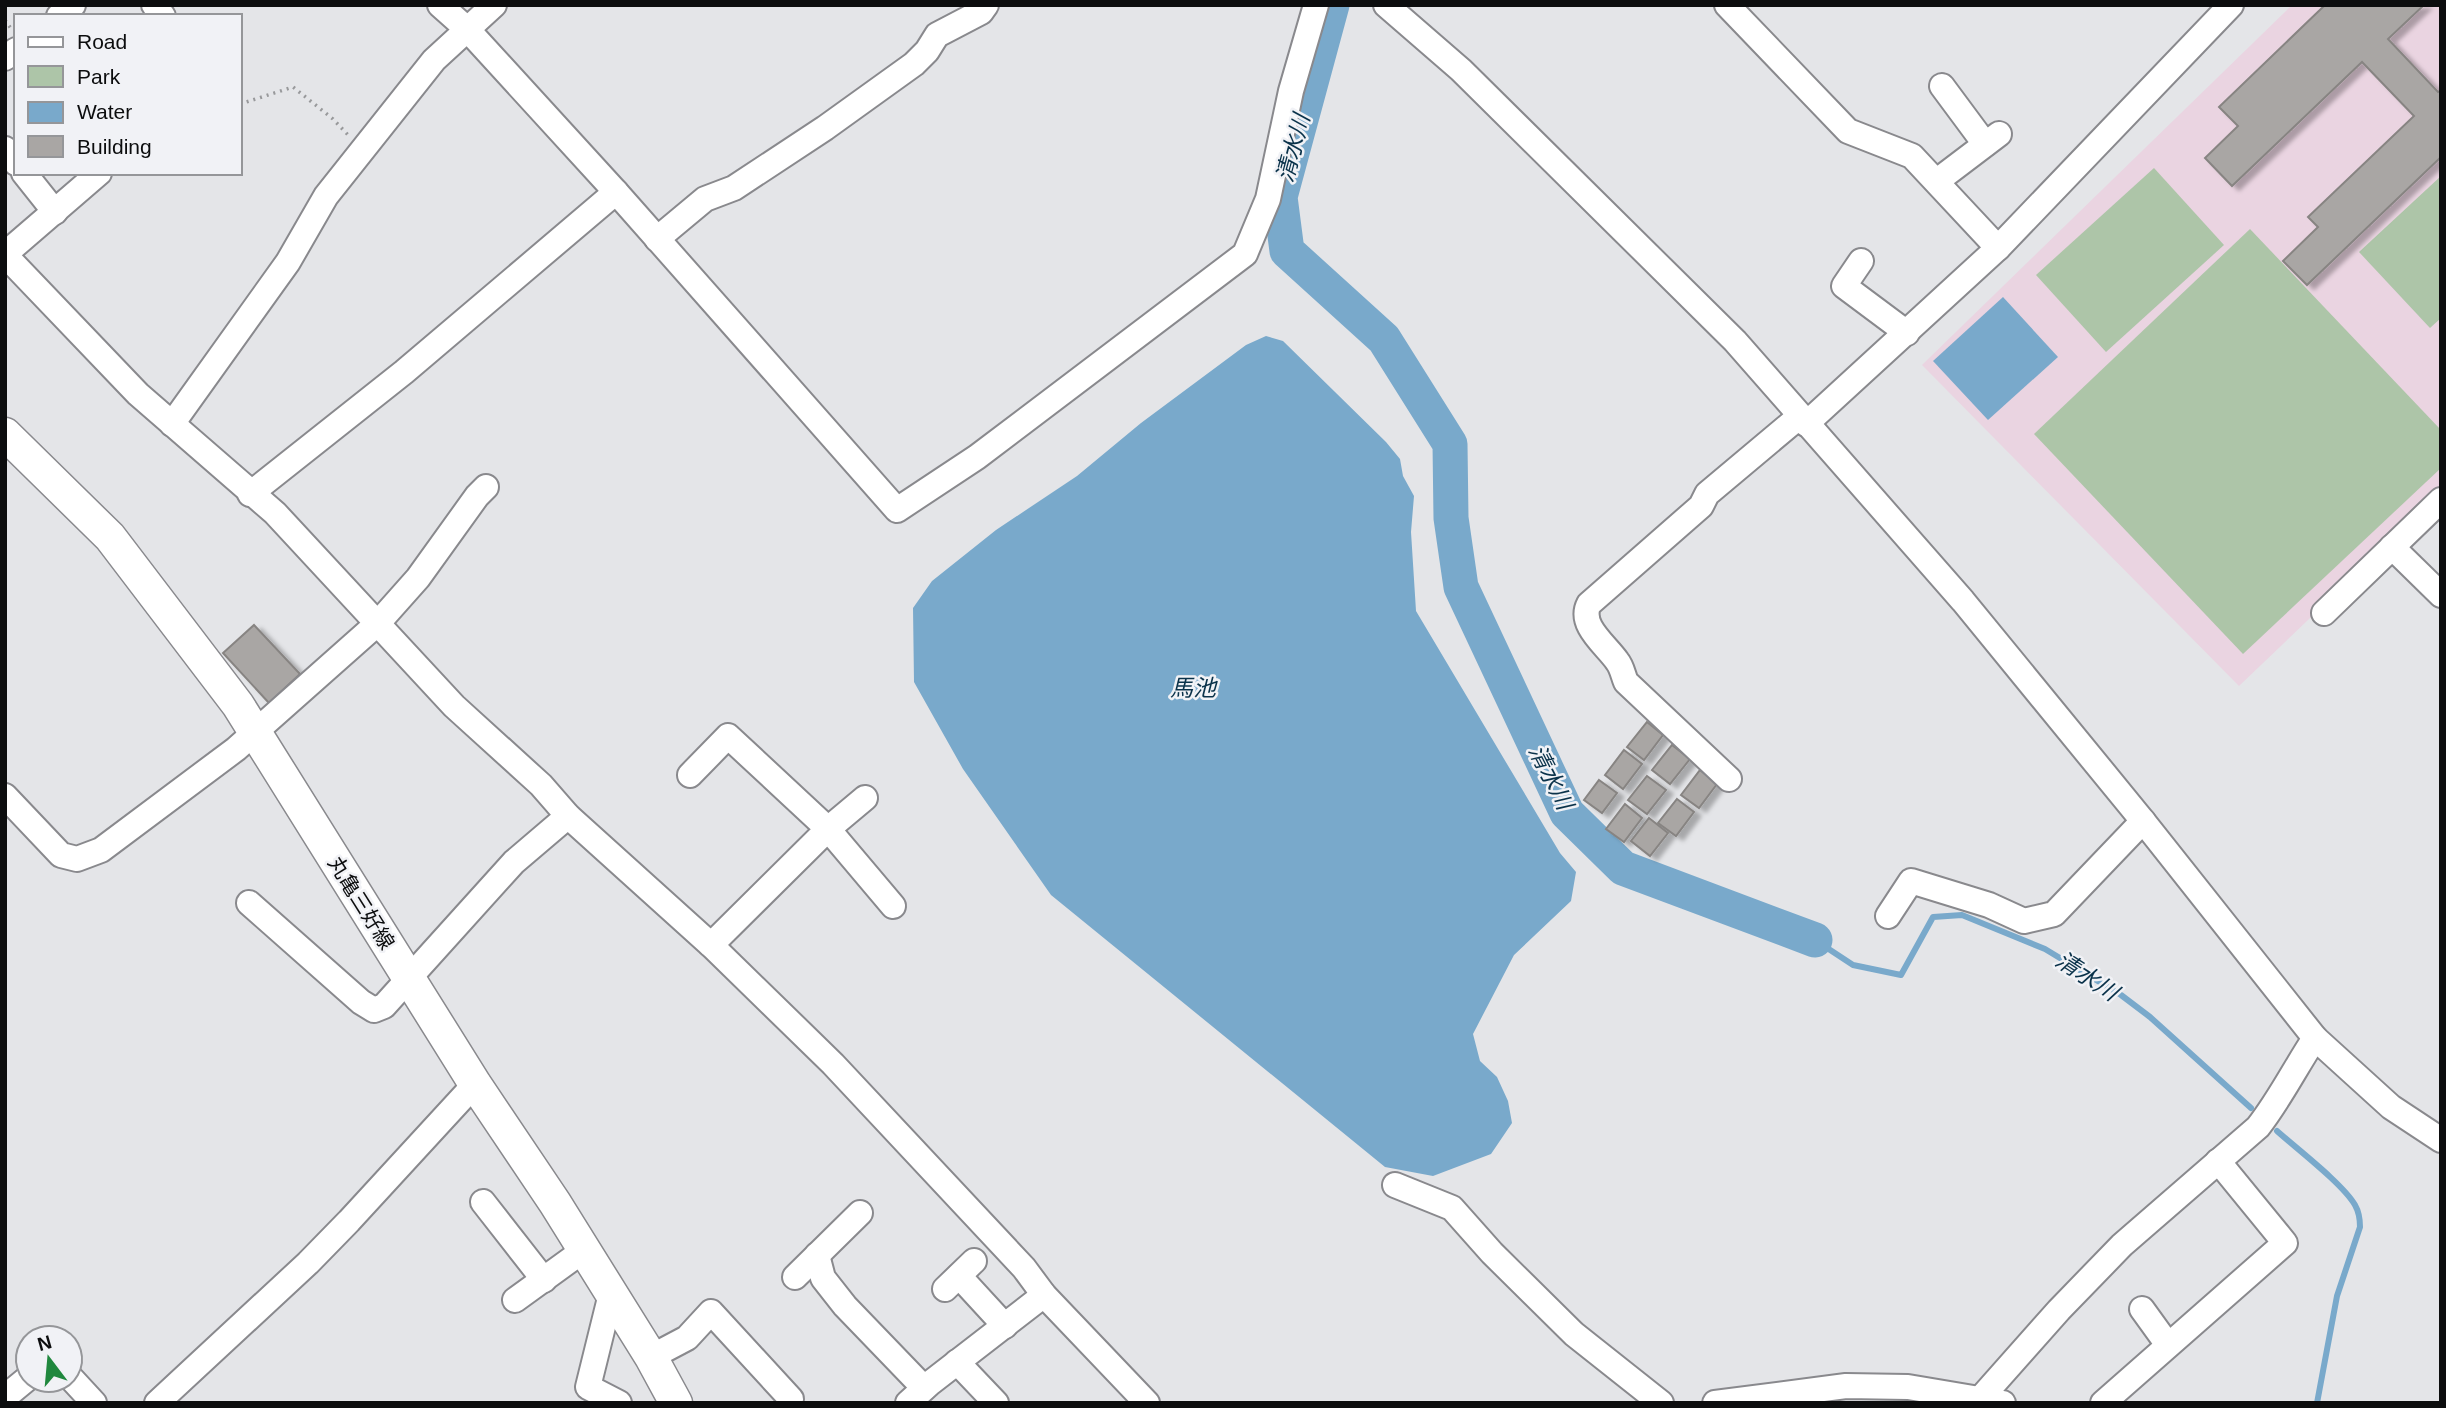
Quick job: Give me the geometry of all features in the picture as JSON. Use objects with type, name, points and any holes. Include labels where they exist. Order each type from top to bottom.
[{"type":"main road","name":"丸亀三好線","points":[[5,433],[110,537],[238,705],[475,1084],[584,1250],[651,1357],[676,1403]]},
{"type":"street","points":[[440,5],[467,29],[617,192],[897,510],[977,457],[1245,254],[1268,200],[1291,91],[1316,5]]},
{"type":"street","points":[[172,424],[288,262],[326,196],[362,149],[434,60],[494,5]]},
{"type":"street","points":[[657,239],[705,199],[734,188],[825,128],[914,64],[927,51],[937,35],[981,12],[986,5]]},
{"type":"street","points":[[1386,5],[1461,70],[1637,241],[1735,341],[1963,601],[2143,821],[2315,1038],[2391,1107],[2441,1140]]},
{"type":"street","points":[[1727,5],[1848,131],[1912,156],[1998,248]]},
{"type":"street","points":[[1728,779],[1626,682],[1620,664],[1587,624],[1585,612],[1589,604],[1701,506],[1707,494],[1803,420],[1907,332],[1998,248],[2231,5]]},
{"type":"street","points":[[1937,181],[1992,139],[1942,86]]},
{"type":"street","points":[[26,175],[55,212]]},
{"type":"street","points":[[97,175],[5,255],[138,394],[275,513],[454,706],[541,785],[568,816],[711,945],[833,1064],[1024,1268],[1044,1295],[1147,1403]]},
{"type":"street","points":[[250,494],[404,372],[617,192]]},
{"type":"street","points":[[1861,261],[1844,286],[1907,332]]},
{"type":"street","points":[[5,796],[61,855],[77,859],[101,850],[236,749],[378,624],[418,578],[486,487]]},
{"type":"street","points":[[2324,613],[2441,500]]},
{"type":"street","points":[[2392,547],[2441,595]]},
{"type":"street","points":[[690,775],[729,737],[828,829],[892,906]]},
{"type":"street","points":[[711,945],[828,829],[865,798]]},
{"type":"street","points":[[249,903],[361,1002],[374,1010],[384,1006],[514,862],[568,816]]},
{"type":"street","points":[[1888,916],[1911,881],[1989,905],[2024,920],[2054,914],[2143,821]]},
{"type":"street","points":[[1715,1403],[1846,1386],[1908,1387],[1977,1400],[2122,1245],[2264,1119],[2315,1038]]},
{"type":"street","points":[[157,1403],[333,1238],[475,1084]]},
{"type":"street","points":[[2103,1403],[2285,1243],[2218,1161]]},
{"type":"street","points":[[1395,1185],[1452,1208],[1492,1253],[1574,1334],[1661,1403]]},
{"type":"street","points":[[484,1202],[544,1280]]},
{"type":"street","points":[[795,1277],[860,1213]]},
{"type":"street","points":[[515,1300],[584,1250]]},
{"type":"street","points":[[817,1255],[823,1278],[916,1395],[1044,1295]]},
{"type":"street","points":[[959,1276],[1005,1325]]},
{"type":"street","points":[[611,1294],[588,1387],[619,1403]]},
{"type":"street","points":[[2142,1309],[2168,1345]]},
{"type":"street","points":[[651,1357],[687,1338],[711,1312],[742,1330],[791,1399]]},
{"type":"street","points":[[957,1362],[996,1403]]},
{"type":"path","points":[[242,103],[293,87],[333,119],[362,149]]},
{"type":"shaded area","points":[[2292,5],[2441,5],[2441,493],[2239,686],[1922,365]]},
{"type":"green space","points":[[2154,168],[2224,245],[2106,352],[2036,275]]},
{"type":"green space","points":[[2441,176],[2441,318],[2430,328],[2359,252]]},
{"type":"green space","points":[[2250,229],[2441,430],[2441,468],[2243,654],[2034,434]]},
{"type":"water","points":[[2003,297],[2058,357],[1988,420],[1933,361]]},
{"type":"water","name":"馬池","points":[[1266,336],[1283,341],[1400,459],[1403,476],[1414,496],[1411,532],[1416,611],[1560,853],[1576,872],[1571,901],[1514,955],[1473,1034],[1480,1061],[1497,1077],[1508,1101],[1512,1123],[1491,1154],[1433,1176],[1385,1167],[1051,895],[963,769],[914,682],[913,608],[932,581],[996,530],[1077,476],[1141,423],[1246,345]]},
{"type":"building","points":[[2325,5],[2424,5],[2388,39],[2438,92],[2441,90],[2441,157],[2307,285],[2283,261],[2318,227],[2308,217],[2414,116],[2362,62],[2232,186],[2205,158],[2238,126],[2219,107]]},
{"type":"building","points":[[254,625],[300,674],[269,703],[223,653]]},
{"type":"building","points":[[1647,722],[1663,735],[1644,760],[1627,747]]},
{"type":"building","points":[[1672,745],[1690,759],[1670,784],[1652,770]]},
{"type":"building","points":[[1624,750],[1642,764],[1623,789],[1605,775]]},
{"type":"building","points":[[1700,770],[1717,784],[1699,808],[1681,795]]},
{"type":"building","points":[[1647,776],[1666,790],[1647,814],[1628,800]]},
{"type":"building","points":[[1599,780],[1617,793],[1602,813],[1584,800]]},
{"type":"building","points":[[1677,799],[1694,812],[1676,836],[1658,823]]},
{"type":"building","points":[[1625,804],[1642,818],[1624,842],[1606,829]]},
{"type":"building","points":[[1649,818],[1668,833],[1650,856],[1631,841]]},
{"type":"waterway","name":"清水川","points":[[1332,5],[1280,197],[1287,251],[1384,339],[1450,444],[1451,518],[1461,587],[1567,813],[1623,868],[1815,940]]},
{"type":"waterway","name":"清水川","points":[[1815,940],[1853,965],[1901,975],[1933,917],[1962,915],[2045,949],[2121,995],[2150,1017],[2251,1108]]},
{"type":"waterway","name":"清水川","points":[[2277,1131],[2341,1187],[2355,1205],[2359,1218],[2360,1227],[2337,1296],[2317,1403]]}]
